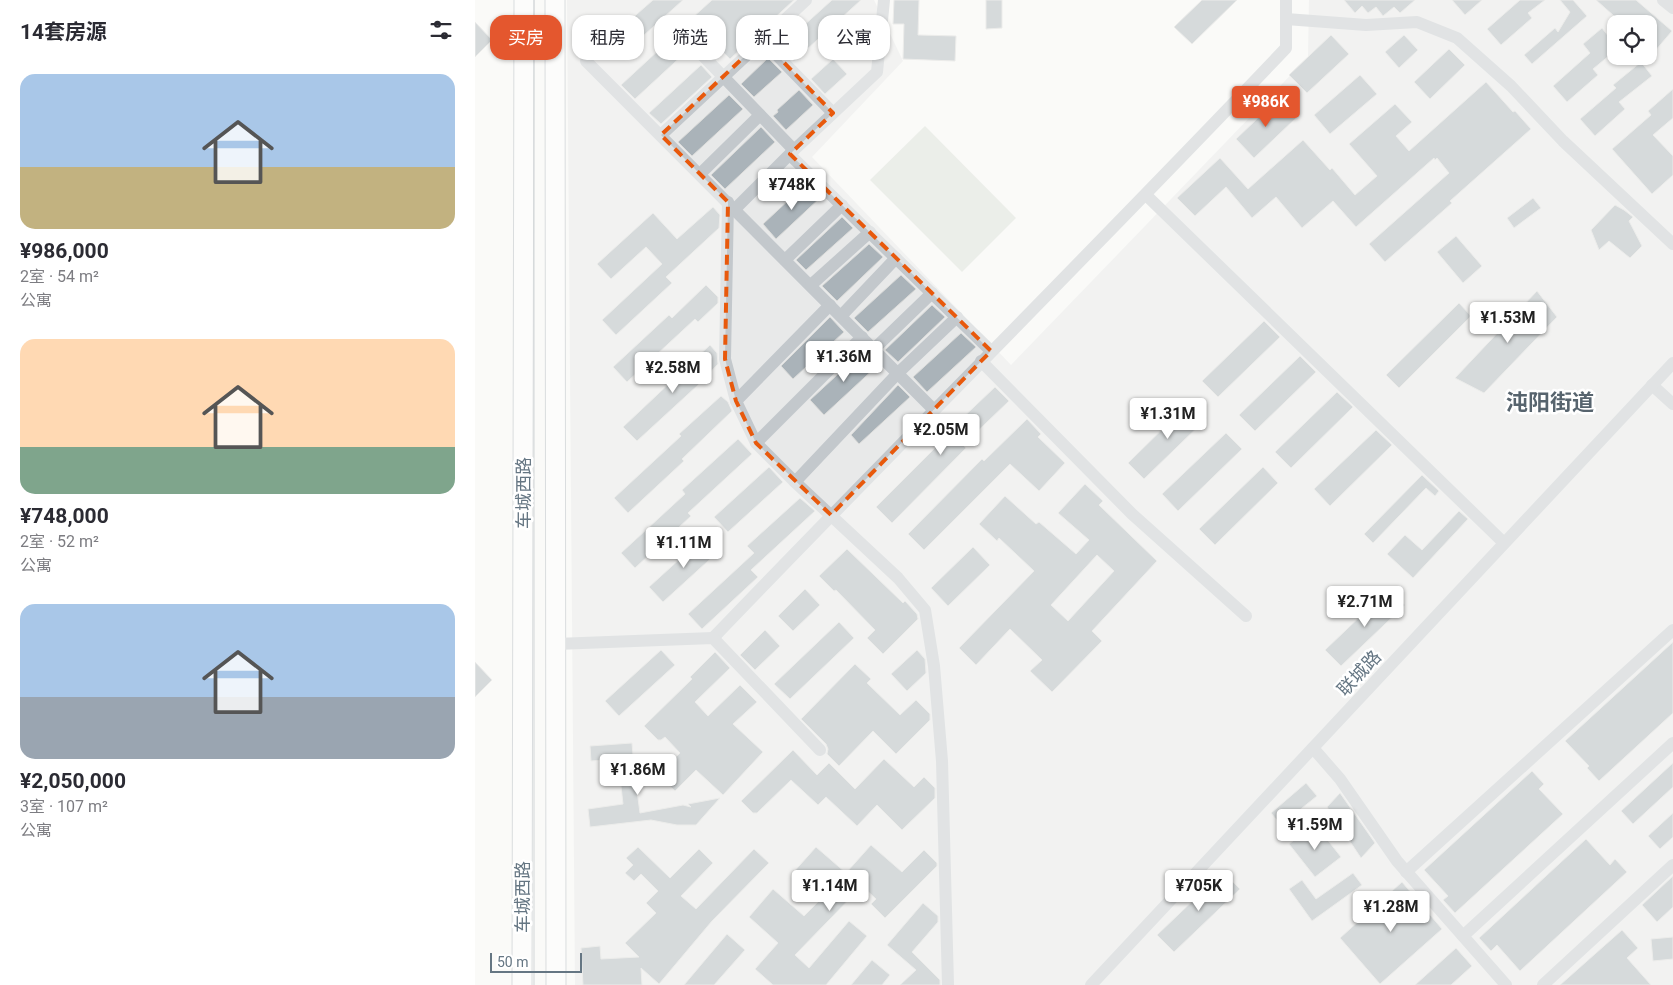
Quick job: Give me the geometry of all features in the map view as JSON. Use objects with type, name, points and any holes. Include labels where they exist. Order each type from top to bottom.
[{"type":"main road","name":"车城西路","points":[[522,985],[524,0]]},
{"type":"main road","name":"车城西路","points":[[555,0],[556,985]]},
{"type":"street","points":[[790,15],[806,0]]},
{"type":"street","points":[[883,0],[877,72],[732,206],[725,359],[736,400],[756,443],[898,578],[925,610],[935,666],[942,761],[948,985]]},
{"type":"street","points":[[556,644],[713,638],[981,361],[1146,195],[1286,48],[1286,0]]},
{"type":"street","points":[[1663,0],[1673,8]]},
{"type":"street","points":[[1286,18],[1366,26],[1417,22],[1457,38],[1511,86],[1563,141],[1673,244]]},
{"type":"street","points":[[707,60],[842,205],[991,351]]},
{"type":"street","points":[[661,135],[741,60]]},
{"type":"street","points":[[781,60],[833,113]]},
{"type":"street","points":[[586,61],[934,410]]},
{"type":"street","points":[[700,174],[760,115]]},
{"type":"street","points":[[1146,195],[1504,543]]},
{"type":"street","points":[[785,260],[842,205]]},
{"type":"street","points":[[811,286],[869,232]]},
{"type":"street","points":[[841,316],[896,258]]},
{"type":"street","points":[[874,349],[932,293]]},
{"type":"street","points":[[736,400],[830,304]]},
{"type":"street","points":[[795,482],[898,373],[957,317]]},
{"type":"street","points":[[756,443],[862,336]]},
{"type":"street","points":[[981,361],[1132,514],[1246,616]]},
{"type":"street","name":"联城路","points":[[1091,985],[1673,363]]},
{"type":"street","points":[[1652,385],[1673,404]]},
{"type":"street","points":[[1407,872],[1673,630]]},
{"type":"street","points":[[713,638],[820,750]]},
{"type":"street","points":[[1463,936],[1673,743]]},
{"type":"street","points":[[1313,748],[1340,779],[1397,861],[1506,985]]},
{"type":"street","points":[[1543,985],[1673,865]]},
{"type":"highlighted area","points":[[762,40],[833,113],[790,154],[991,351],[831,515],[756,443],[736,401],[725,359],[728,202],[661,135]]},
{"type":"shaded area","points":[[567,0],[874,0],[881,15],[818,15],[818,60],[890,60],[890,34],[903,61],[812,157],[1011,365],[1308,57],[1309,0],[1673,0],[1673,985],[575,985]]},
{"type":"shaded area","points":[[925,126],[1016,218],[962,272],[870,180]]},
{"type":"building","points":[[653,0],[683,0],[666,15],[654,15],[654,26],[644,35],[644,15],[636,15]]},
{"type":"building","points":[[712,0],[794,0],[778,15],[736,15],[736,53],[730,59],[726,55],[726,15],[695,15]]},
{"type":"building","points":[[832,0],[861,0],[845,15],[818,15],[818,39],[808,48],[808,22]]},
{"type":"building","points":[[894,0],[919,0],[918,35],[956,36],[955,61],[903,59],[904,24],[893,24]]},
{"type":"building","points":[[986,0],[1002,0],[1002,28],[986,29]]},
{"type":"building","points":[[1202,0],[1237,0],[1192,44],[1174,27]]},
{"type":"building","points":[[1344,0],[1415,0],[1400,13],[1394,7],[1383,16],[1376,7],[1368,13],[1362,6],[1355,13]]},
{"type":"building","points":[[1452,0],[1482,0],[1465,15]]},
{"type":"building","points":[[1520,0],[1545,0],[1528,13],[1532,18],[1501,45],[1487,29]]},
{"type":"building","points":[[1560,0],[1573,0],[1587,16],[1532,64],[1524,55],[1555,28],[1558,32],[1570,12]]},
{"type":"building","points":[[1596,0],[1636,0],[1653,15],[1613,15]]},
{"type":"building","points":[[1657,18],[1672,31],[1657,49]]},
{"type":"building","points":[[475,22],[490,38],[490,42],[475,57]]},
{"type":"building","points":[[1602,28],[1607,34],[1607,57],[1593,69],[1598,75],[1567,102],[1553,86],[1590,53],[1583,44]]},
{"type":"building","points":[[1331,35],[1349,54],[1307,93],[1289,75]]},
{"type":"building","points":[[1404,35],[1418,50],[1399,68],[1385,52]]},
{"type":"building","points":[[1449,49],[1465,65],[1430,99],[1414,82]]},
{"type":"building","points":[[654,54],[654,60],[677,60],[635,99],[621,85]]},
{"type":"building","points":[[766,60],[770,60],[782,72],[754,97],[741,84]]},
{"type":"building","points":[[832,60],[847,74],[825,94],[811,79]]},
{"type":"building","points":[[701,65],[712,77],[661,124],[649,113]]},
{"type":"building","points":[[1637,65],[1643,65],[1652,76],[1619,102],[1625,109],[1595,136],[1580,119],[1616,88],[1613,85]]},
{"type":"building","points":[[1360,75],[1377,94],[1330,134],[1314,115]]},
{"type":"building","points":[[1486,82],[1531,129],[1450,201],[1452,203],[1385,262],[1369,244],[1449,173],[1437,158],[1435,160],[1434,158],[1356,227],[1333,201],[1302,228],[1276,197],[1252,218],[1226,187],[1195,216],[1177,198],[1220,158],[1248,189],[1303,140],[1330,170],[1332,168],[1355,195],[1377,176],[1349,144],[1395,104],[1412,122],[1396,136],[1409,151]]},
{"type":"building","points":[[1673,89],[1673,118],[1653,135],[1673,156],[1673,175],[1652,194],[1612,149],[1651,115],[1648,111]]},
{"type":"building","points":[[799,90],[813,105],[786,130],[773,116]]},
{"type":"building","points":[[729,95],[743,109],[692,156],[678,142]]},
{"type":"building","points":[[1278,99],[1296,118],[1254,158],[1236,139]]},
{"type":"building","points":[[761,127],[775,142],[725,189],[711,175]]},
{"type":"building","points":[[807,183],[821,197],[776,239],[763,224]]},
{"type":"building","points":[[1533,198],[1541,208],[1514,228],[1507,218]]},
{"type":"building","points":[[1615,205],[1633,217],[1629,221],[1642,246],[1630,258],[1609,241],[1599,250],[1591,230]]},
{"type":"building","points":[[713,207],[720,215],[719,228],[666,277],[672,283],[616,335],[602,320],[662,264],[646,247],[611,279],[597,264],[653,213],[677,239]]},
{"type":"building","points":[[842,217],[853,228],[806,270],[796,260]]},
{"type":"building","points":[[1456,236],[1482,266],[1463,283],[1437,252]]},
{"type":"building","points":[[869,244],[883,257],[837,301],[822,286]]},
{"type":"building","points":[[901,275],[916,289],[868,332],[854,318]]},
{"type":"building","points":[[706,285],[718,297],[718,303],[698,322],[695,319],[627,382],[613,367],[669,315],[672,318]]},
{"type":"building","points":[[1537,291],[1557,317],[1484,393],[1455,378]]},
{"type":"building","points":[[1459,303],[1471,316],[1399,388],[1386,375]]},
{"type":"building","points":[[932,305],[945,317],[898,362],[885,350]]},
{"type":"building","points":[[830,317],[844,332],[793,379],[781,366]]},
{"type":"building","points":[[1264,321],[1280,337],[1218,397],[1202,381]]},
{"type":"building","points":[[961,333],[976,347],[927,392],[913,377]]},
{"type":"building","points":[[710,345],[717,353],[718,364],[637,441],[623,427]]},
{"type":"building","points":[[863,351],[878,365],[824,415],[810,400]]},
{"type":"building","points":[[1300,356],[1316,372],[1255,431],[1239,415]]},
{"type":"building","points":[[898,385],[910,397],[859,444],[851,435]]},
{"type":"building","points":[[995,387],[1009,401],[963,445],[966,448],[892,523],[876,507],[957,426],[955,425]]},
{"type":"building","points":[[1337,392],[1353,407],[1291,468],[1275,452]]},
{"type":"building","points":[[721,396],[728,402],[732,411],[682,459],[684,461],[628,513],[614,498]]},
{"type":"building","points":[[1191,401],[1207,418],[1144,479],[1128,463]]},
{"type":"building","points":[[1027,419],[1041,434],[1038,437],[1065,463],[1039,491],[1010,464],[924,550],[908,534],[982,459],[984,461]]},
{"type":"building","points":[[1376,430],[1392,445],[1330,506],[1314,489]]},
{"type":"building","points":[[1226,433],[1242,449],[1178,511],[1162,494]]},
{"type":"building","points":[[738,439],[752,454],[688,513],[691,516],[635,568],[621,553],[685,494],[682,490]]},
{"type":"building","points":[[769,467],[783,482],[728,532],[714,517]]},
{"type":"building","points":[[1263,467],[1278,483],[1215,545],[1199,529]]},
{"type":"building","points":[[1422,475],[1439,491],[1435,496],[1426,488],[1373,543],[1364,534]]},
{"type":"building","points":[[1085,484],[1103,501],[1099,505],[1157,561],[1092,631],[1102,641],[1052,692],[1030,671],[1042,660],[1010,629],[976,665],[959,648],[1034,571],[999,538],[997,541],[979,524],[1005,496],[1036,524],[1039,522],[1076,554],[1089,540],[1058,513]],"holes":[[[1097,555],[1114,571],[1068,621],[1051,605]]]},
{"type":"building","points":[[800,498],[815,511],[751,570],[758,577],[702,629],[688,614],[754,553],[747,546]]},
{"type":"building","points":[[1459,511],[1468,519],[1413,578],[1387,554],[1405,535],[1422,550]]},
{"type":"building","points":[[705,536],[719,551],[663,602],[649,587]]},
{"type":"building","points":[[973,547],[990,565],[948,606],[931,588]]},
{"type":"building","points":[[847,549],[917,614],[918,619],[883,654],[867,638],[875,630],[836,590],[834,591],[819,576]]},
{"type":"building","points":[[805,589],[820,605],[793,631],[778,616]]},
{"type":"building","points":[[1389,589],[1405,605],[1341,666],[1325,650]]},
{"type":"building","points":[[839,622],[854,638],[790,699],[774,684]]},
{"type":"building","points":[[765,630],[780,646],[755,670],[740,655]]},
{"type":"building","points":[[1673,642],[1673,713],[1599,781],[1587,768],[1589,766],[1565,741]]},
{"type":"building","points":[[661,650],[675,665],[619,716],[605,701]]},
{"type":"building","points":[[917,650],[925,659],[926,673],[907,691],[891,674]]},
{"type":"building","points":[[715,652],[730,668],[695,702],[708,716],[740,685],[757,702],[733,724],[763,752],[723,795],[696,770],[675,791],[658,775],[680,753],[665,737],[658,740],[644,726],[692,679],[690,677]]},
{"type":"building","points":[[475,662],[492,680],[475,697]]},
{"type":"building","points":[[855,664],[871,679],[867,683],[900,715],[916,700],[930,714],[930,720],[896,754],[873,731],[839,766],[827,754],[826,744],[801,719]]},
{"type":"building","points":[[632,743],[640,813],[683,805],[691,807],[688,804],[720,798],[696,825],[677,825],[651,820],[590,827],[588,809],[623,804],[618,759],[591,761],[590,746]]},
{"type":"building","points":[[793,750],[817,775],[829,763],[855,789],[884,759],[914,787],[924,777],[935,788],[935,798],[902,830],[877,805],[857,826],[826,797],[818,805],[791,780],[757,813],[753,813],[741,801]]},
{"type":"building","points":[[1673,763],[1673,787],[1633,824],[1621,811]]},
{"type":"building","points":[[1532,771],[1544,784],[1539,789],[1563,814],[1455,913],[1443,900],[1448,896],[1424,870]]},
{"type":"building","points":[[1306,783],[1317,796],[1281,825],[1271,813]]},
{"type":"building","points":[[1340,793],[1375,843],[1361,858],[1327,807]]},
{"type":"building","points":[[1673,813],[1673,837],[1660,849],[1648,836]]},
{"type":"building","points":[[1315,824],[1341,857],[1315,877],[1289,844]]},
{"type":"building","points":[[1586,839],[1610,865],[1615,859],[1627,872],[1520,971],[1497,945],[1491,951],[1479,938]]},
{"type":"building","points":[[871,845],[902,872],[924,850],[937,863],[937,866],[885,918],[871,904],[876,899],[862,886],[795,955],[809,968],[849,921],[867,936],[826,985],[773,985],[755,969],[778,943],[749,917],[773,889],[804,916],[820,900],[791,875],[816,847],[846,873]]},
{"type":"building","points":[[638,847],[670,878],[699,849],[713,863],[681,896],[696,909],[754,849],[769,863],[712,921],[659,984],[641,968],[642,985],[583,985],[581,948],[600,946],[601,959],[639,957],[625,943],[656,913],[646,903],[658,891],[641,874],[634,881],[625,873],[633,865],[626,858]]},
{"type":"building","points":[[1223,872],[1240,889],[1174,952],[1157,935]]},
{"type":"building","points":[[1353,873],[1362,885],[1312,921],[1289,889],[1302,880],[1316,899]]},
{"type":"building","points":[[1673,876],[1673,907],[1657,922],[1642,905]]},
{"type":"building","points":[[1402,882],[1442,929],[1380,984],[1340,938]]},
{"type":"building","points":[[923,903],[938,916],[938,922],[912,952],[940,980],[940,985],[900,985],[916,970],[887,945]]},
{"type":"building","points":[[1622,930],[1638,948],[1627,958],[1651,985],[1560,985]]},
{"type":"building","points":[[727,934],[745,950],[714,985],[684,985]]},
{"type":"building","points":[[1673,937],[1673,959],[1653,961],[1651,939]]},
{"type":"building","points":[[1456,948],[1472,966],[1451,985],[1415,985]]},
{"type":"building","points":[[872,960],[890,975],[882,985],[851,985]]},
{"type":"tram line","points":[[534,0],[534,985]]},
{"type":"district","name":"沌阳街道","points":[[1550,402]]}]
